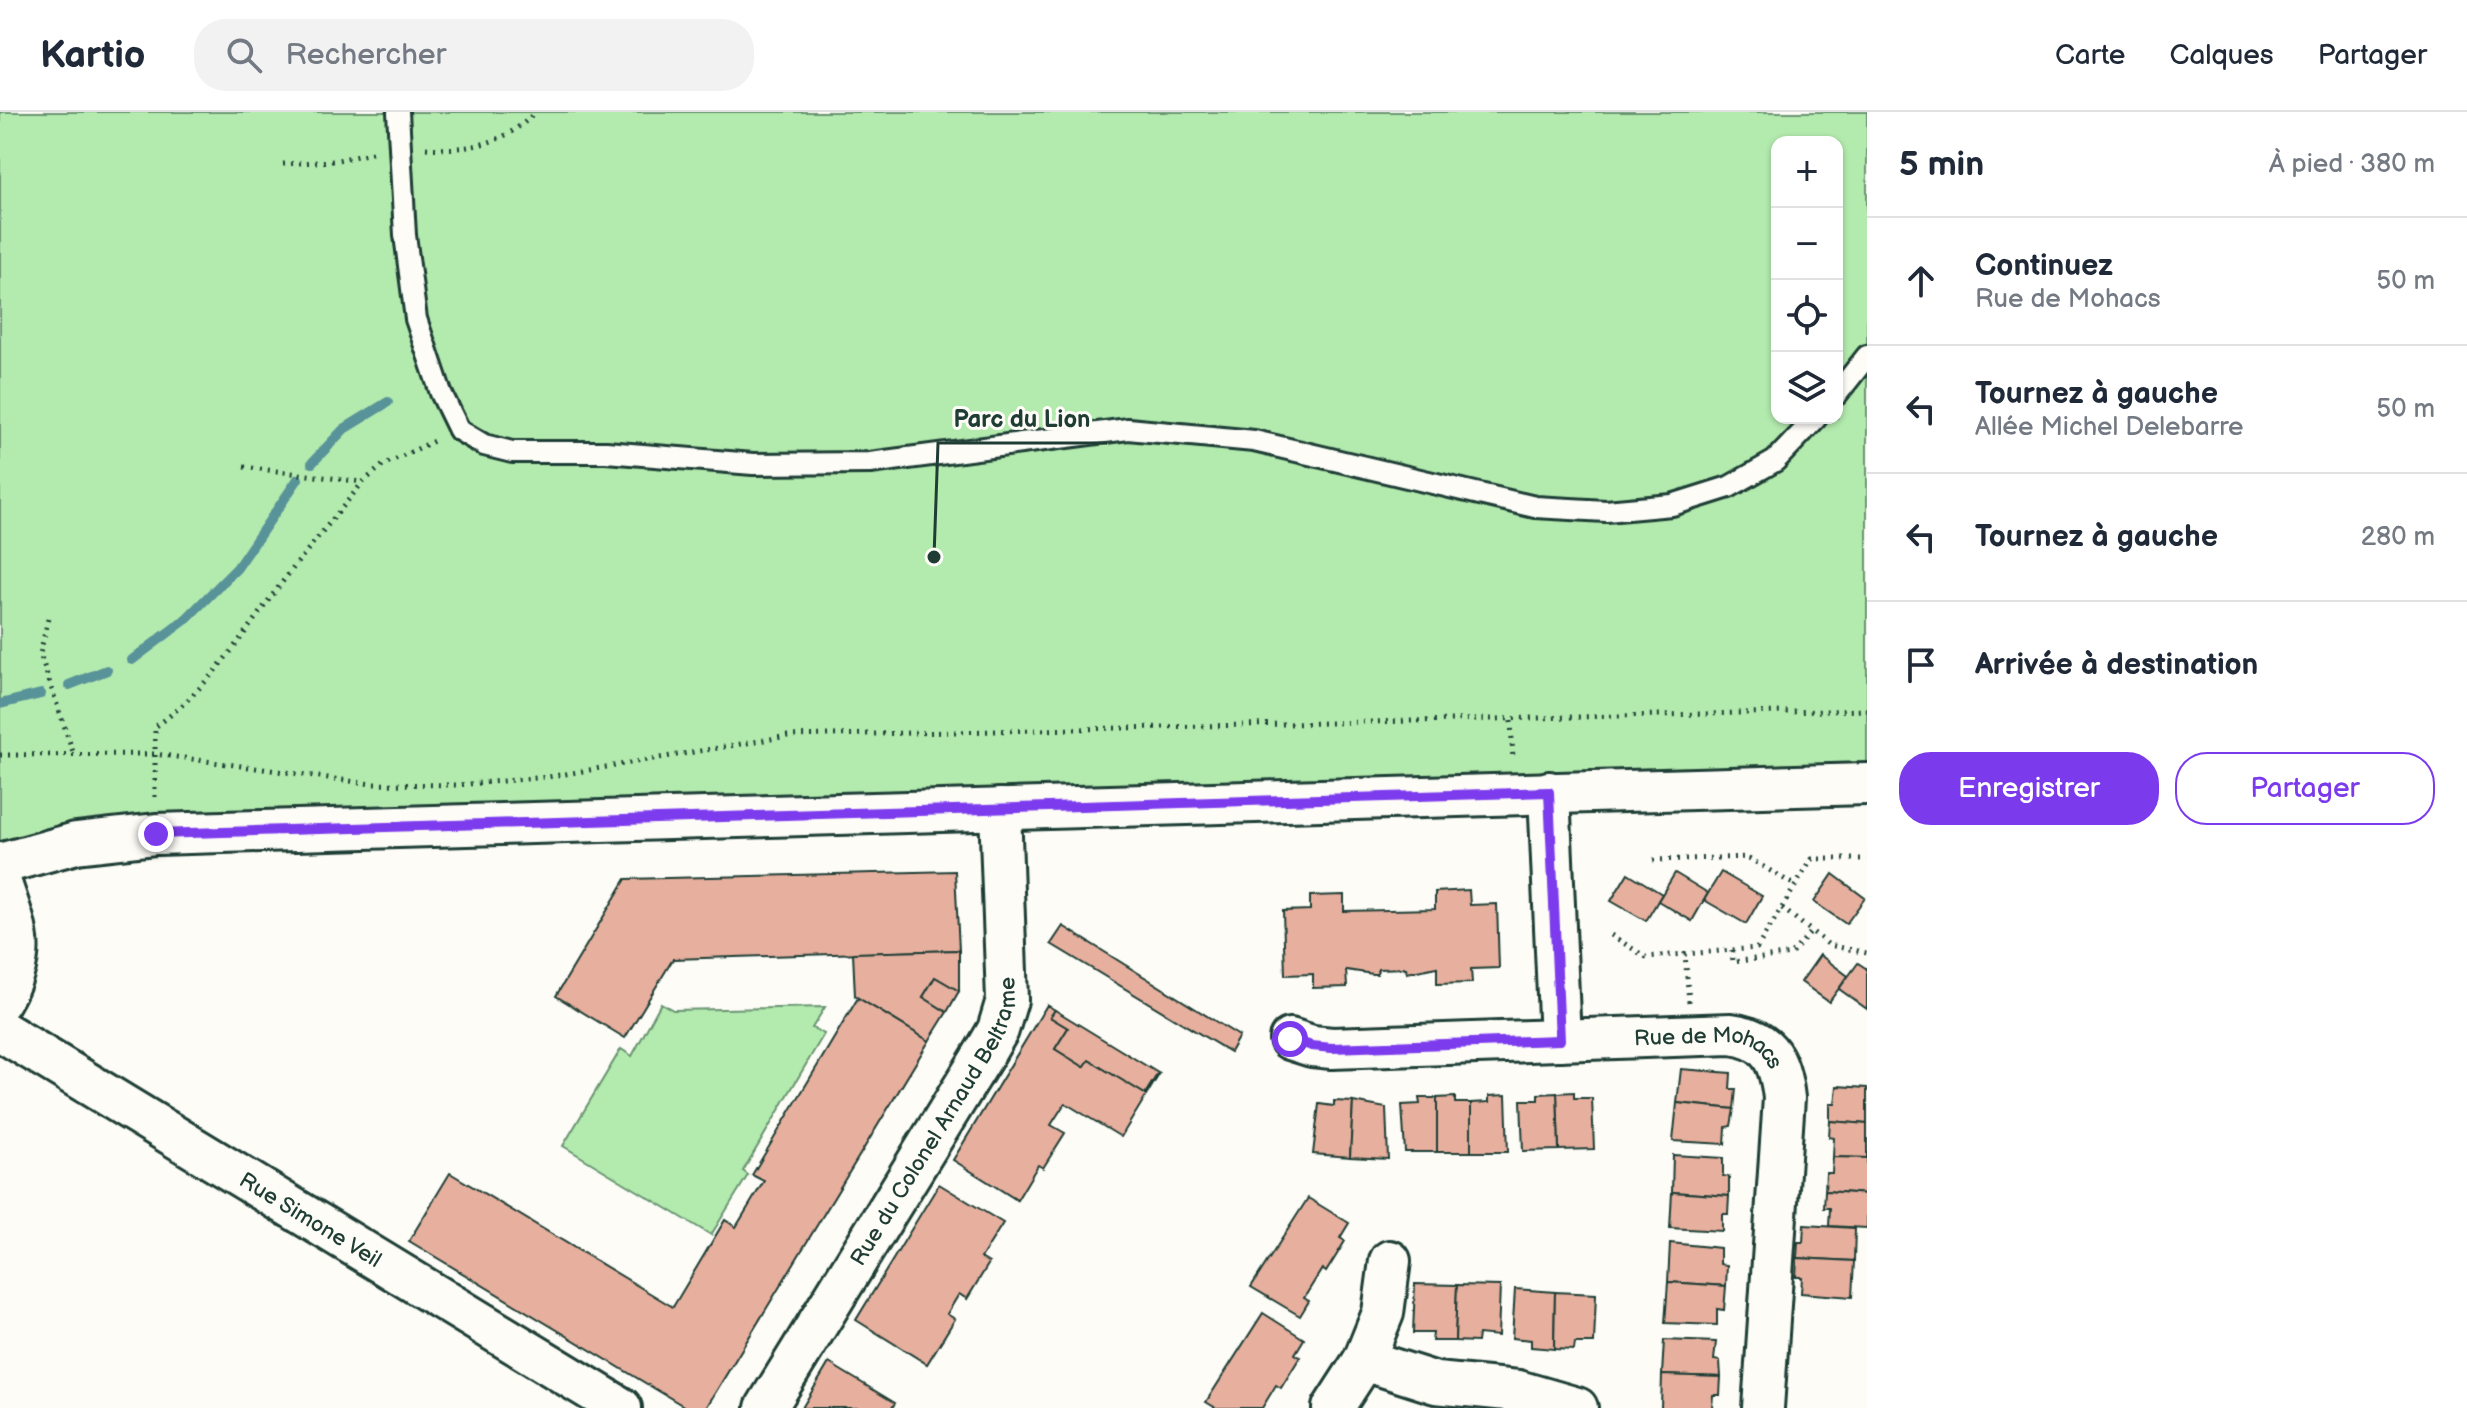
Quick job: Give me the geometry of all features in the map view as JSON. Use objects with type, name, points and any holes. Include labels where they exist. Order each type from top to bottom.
[{"type":"street","points":[[0,864],[108,838],[1867,784]]},
{"type":"street","points":[[1549,792],[1560,1040]]},
{"type":"street","name":"Rue du Colonel Arnaud Beltrame","points":[[766,1408],[984,1054],[1005,1013],[1008,973],[1000,809]]},
{"type":"street","points":[[0,881],[19,936],[20,953],[18,966],[0,1001]]},
{"type":"street","name":"Rue Simone Veil","points":[[0,1030],[621,1408]]},
{"type":"street","name":"Rue de Mohacs","points":[[1290,1039],[1332,1048],[1731,1034],[1761,1042],[1778,1065],[1784,1098],[1763,1408]]},
{"type":"street","points":[[1333,1408],[1364,1360],[1383,1313],[1390,1261]]},
{"type":"street","points":[[1364,1360],[1436,1383],[1518,1391],[1577,1408]]},
{"type":"lane","points":[[398,112],[405,235],[416,319],[441,393],[459,430],[484,445],[512,452],[606,452],[753,464],[870,463],[1128,429],[1186,432],[1254,441],[1535,507],[1606,511],[1672,505],[1729,487],[1775,461],[1810,424]]},
{"type":"lane","points":[[1843,386],[1867,356]]},
{"type":"path","points":[[283,164],[333,161],[401,146],[450,150],[499,141],[521,128],[535,112]]},
{"type":"path","points":[[155,754],[155,727],[184,706],[226,661],[263,608],[363,482],[383,465],[459,430]]},
{"type":"path","points":[[244,467],[363,482]]},
{"type":"path","points":[[48,619],[40,654],[73,752]]},
{"type":"path","points":[[0,755],[73,752],[155,754],[371,784],[457,785],[548,777],[788,736],[1867,710]]},
{"type":"path","points":[[1653,860],[1747,857],[1796,886]]},
{"type":"path","points":[[1611,935],[1646,957],[1757,948],[1812,859],[1867,859]]},
{"type":"path","points":[[1782,908],[1829,945],[1867,953]]},
{"type":"path","points":[[1732,950],[1733,962],[1791,954],[1812,931]]},
{"type":"path","points":[[1685,954],[1691,1035]]},
{"type":"green space","points":[[0,112],[1867,112],[1867,767],[0,849]]},
{"type":"green space","points":[[661,1003],[673,1010],[825,1007],[812,1028],[824,1034],[743,1171],[748,1175],[711,1235],[563,1146],[621,1049],[632,1056]]},
{"type":"building","points":[[955,871],[959,950],[673,959],[625,1038],[556,996],[626,879]]},
{"type":"building","points":[[1721,872],[1762,896],[1746,924],[1704,900]]},
{"type":"building","points":[[1628,873],[1662,894],[1646,921],[1611,901]]},
{"type":"building","points":[[1675,873],[1708,893],[1692,921],[1658,901]]},
{"type":"building","points":[[1833,874],[1865,898],[1846,924],[1814,902]]},
{"type":"building","points":[[1469,890],[1470,905],[1497,904],[1499,968],[1471,969],[1472,983],[1437,984],[1437,967],[1407,973],[1406,968],[1378,969],[1377,974],[1346,970],[1347,987],[1313,988],[1313,974],[1285,975],[1283,911],[1310,910],[1310,896],[1344,895],[1344,911],[1435,909],[1435,892]]},
{"type":"building","points":[[1063,926],[1239,1036],[1230,1052],[1051,944]]},
{"type":"building","points":[[959,950],[959,991],[935,977],[923,997],[947,1012],[929,1041],[855,996],[853,953]]},
{"type":"building","points":[[1820,955],[1848,976],[1829,1002],[1801,982]]},
{"type":"building","points":[[1858,963],[1867,969],[1867,1009],[1839,989]]},
{"type":"building","points":[[935,977],[959,991],[947,1012],[923,997]]},
{"type":"building","points":[[858,998],[929,1041],[706,1408],[687,1408],[409,1241],[450,1173],[673,1307],[725,1220],[736,1227],[764,1181],[752,1175]]},
{"type":"building","points":[[1047,1005],[1055,1010],[1050,1017],[1068,1028],[1055,1049],[1084,1067],[1089,1060],[1145,1094],[1160,1073],[1121,1137],[1065,1103],[1051,1125],[1065,1133],[1043,1168],[1038,1165],[1017,1200],[953,1160]]},
{"type":"building","points":[[1055,1010],[1158,1073],[1145,1094],[1089,1060],[1084,1067],[1055,1049],[1068,1028],[1050,1017]]},
{"type":"building","points":[[1681,1069],[1731,1073],[1730,1089],[1736,1089],[1734,1109],[1677,1103]]},
{"type":"building","points":[[1837,1086],[1867,1088],[1867,1124],[1830,1121],[1830,1104],[1835,1104]]},
{"type":"building","points":[[1574,1092],[1574,1098],[1592,1098],[1594,1149],[1559,1150],[1557,1093]]},
{"type":"building","points":[[1557,1093],[1559,1150],[1523,1151],[1521,1100],[1538,1100],[1538,1094]]},
{"type":"building","points":[[1506,1095],[1508,1152],[1471,1152],[1471,1103],[1489,1102],[1489,1096]]},
{"type":"building","points":[[1455,1097],[1455,1103],[1471,1103],[1471,1152],[1437,1152],[1437,1098]]},
{"type":"building","points":[[1419,1098],[1437,1098],[1437,1152],[1405,1152],[1402,1105],[1420,1104]]},
{"type":"building","points":[[1334,1101],[1353,1102],[1350,1157],[1313,1154],[1319,1104],[1334,1106]]},
{"type":"building","points":[[1353,1102],[1386,1108],[1388,1159],[1350,1157]]},
{"type":"building","points":[[1677,1103],[1734,1109],[1731,1126],[1726,1127],[1725,1144],[1673,1141]]},
{"type":"building","points":[[1830,1121],[1867,1124],[1867,1158],[1833,1157],[1834,1138],[1829,1137]]},
{"type":"building","points":[[1673,1155],[1723,1158],[1723,1176],[1729,1177],[1729,1196],[1672,1192]]},
{"type":"building","points":[[1833,1157],[1867,1158],[1867,1194],[1825,1191],[1826,1173],[1832,1173]]},
{"type":"building","points":[[939,1184],[1003,1223],[981,1258],[989,1263],[967,1299],[959,1294],[947,1314],[955,1319],[927,1364],[856,1320]]},
{"type":"building","points":[[1825,1191],[1867,1194],[1867,1228],[1829,1226],[1830,1208],[1824,1208]]},
{"type":"building","points":[[1672,1192],[1729,1196],[1728,1214],[1722,1214],[1722,1231],[1670,1228]]},
{"type":"building","points":[[1308,1198],[1349,1223],[1340,1238],[1345,1241],[1336,1256],[1326,1272],[1322,1269],[1304,1298],[1309,1301],[1300,1316],[1251,1287]]},
{"type":"building","points":[[1804,1225],[1855,1228],[1854,1261],[1797,1258],[1798,1242],[1803,1242]]},
{"type":"building","points":[[1670,1243],[1720,1248],[1720,1264],[1727,1265],[1726,1286],[1668,1282]]},
{"type":"building","points":[[1797,1258],[1854,1261],[1852,1297],[1801,1293],[1802,1277],[1796,1277]]},
{"type":"building","points":[[1668,1282],[1726,1286],[1724,1310],[1717,1309],[1717,1325],[1665,1323]]},
{"type":"building","points":[[1415,1284],[1457,1285],[1455,1341],[1432,1341],[1433,1333],[1413,1333]]},
{"type":"building","points":[[1457,1285],[1500,1286],[1498,1336],[1478,1334],[1477,1342],[1455,1341]]},
{"type":"building","points":[[1515,1289],[1555,1292],[1554,1349],[1531,1347],[1531,1340],[1512,1338]]},
{"type":"building","points":[[1555,1292],[1596,1294],[1594,1343],[1575,1343],[1574,1350],[1554,1349]]},
{"type":"building","points":[[1263,1313],[1304,1339],[1295,1354],[1300,1357],[1281,1388],[1276,1385],[1262,1408],[1216,1408],[1206,1402]]},
{"type":"building","points":[[1664,1340],[1716,1342],[1714,1360],[1720,1361],[1721,1377],[1662,1375]]},
{"type":"building","points":[[829,1363],[895,1403],[892,1408],[802,1408]]},
{"type":"building","points":[[1662,1375],[1721,1377],[1720,1395],[1713,1395],[1712,1408],[1661,1408]]},
{"type":"waterway","points":[[312,463],[344,429],[388,402]]},
{"type":"waterway","points":[[132,660],[185,620],[237,568],[298,479]]},
{"type":"waterway","points":[[69,685],[107,670]]},
{"type":"waterway","points":[[0,704],[41,694]]},
{"type":"place","name":"Parc du Lion","points":[[934,557]]},
{"type":"route","points":[[156,834],[1549,792],[1560,1040],[1332,1048],[1290,1039]]}]
